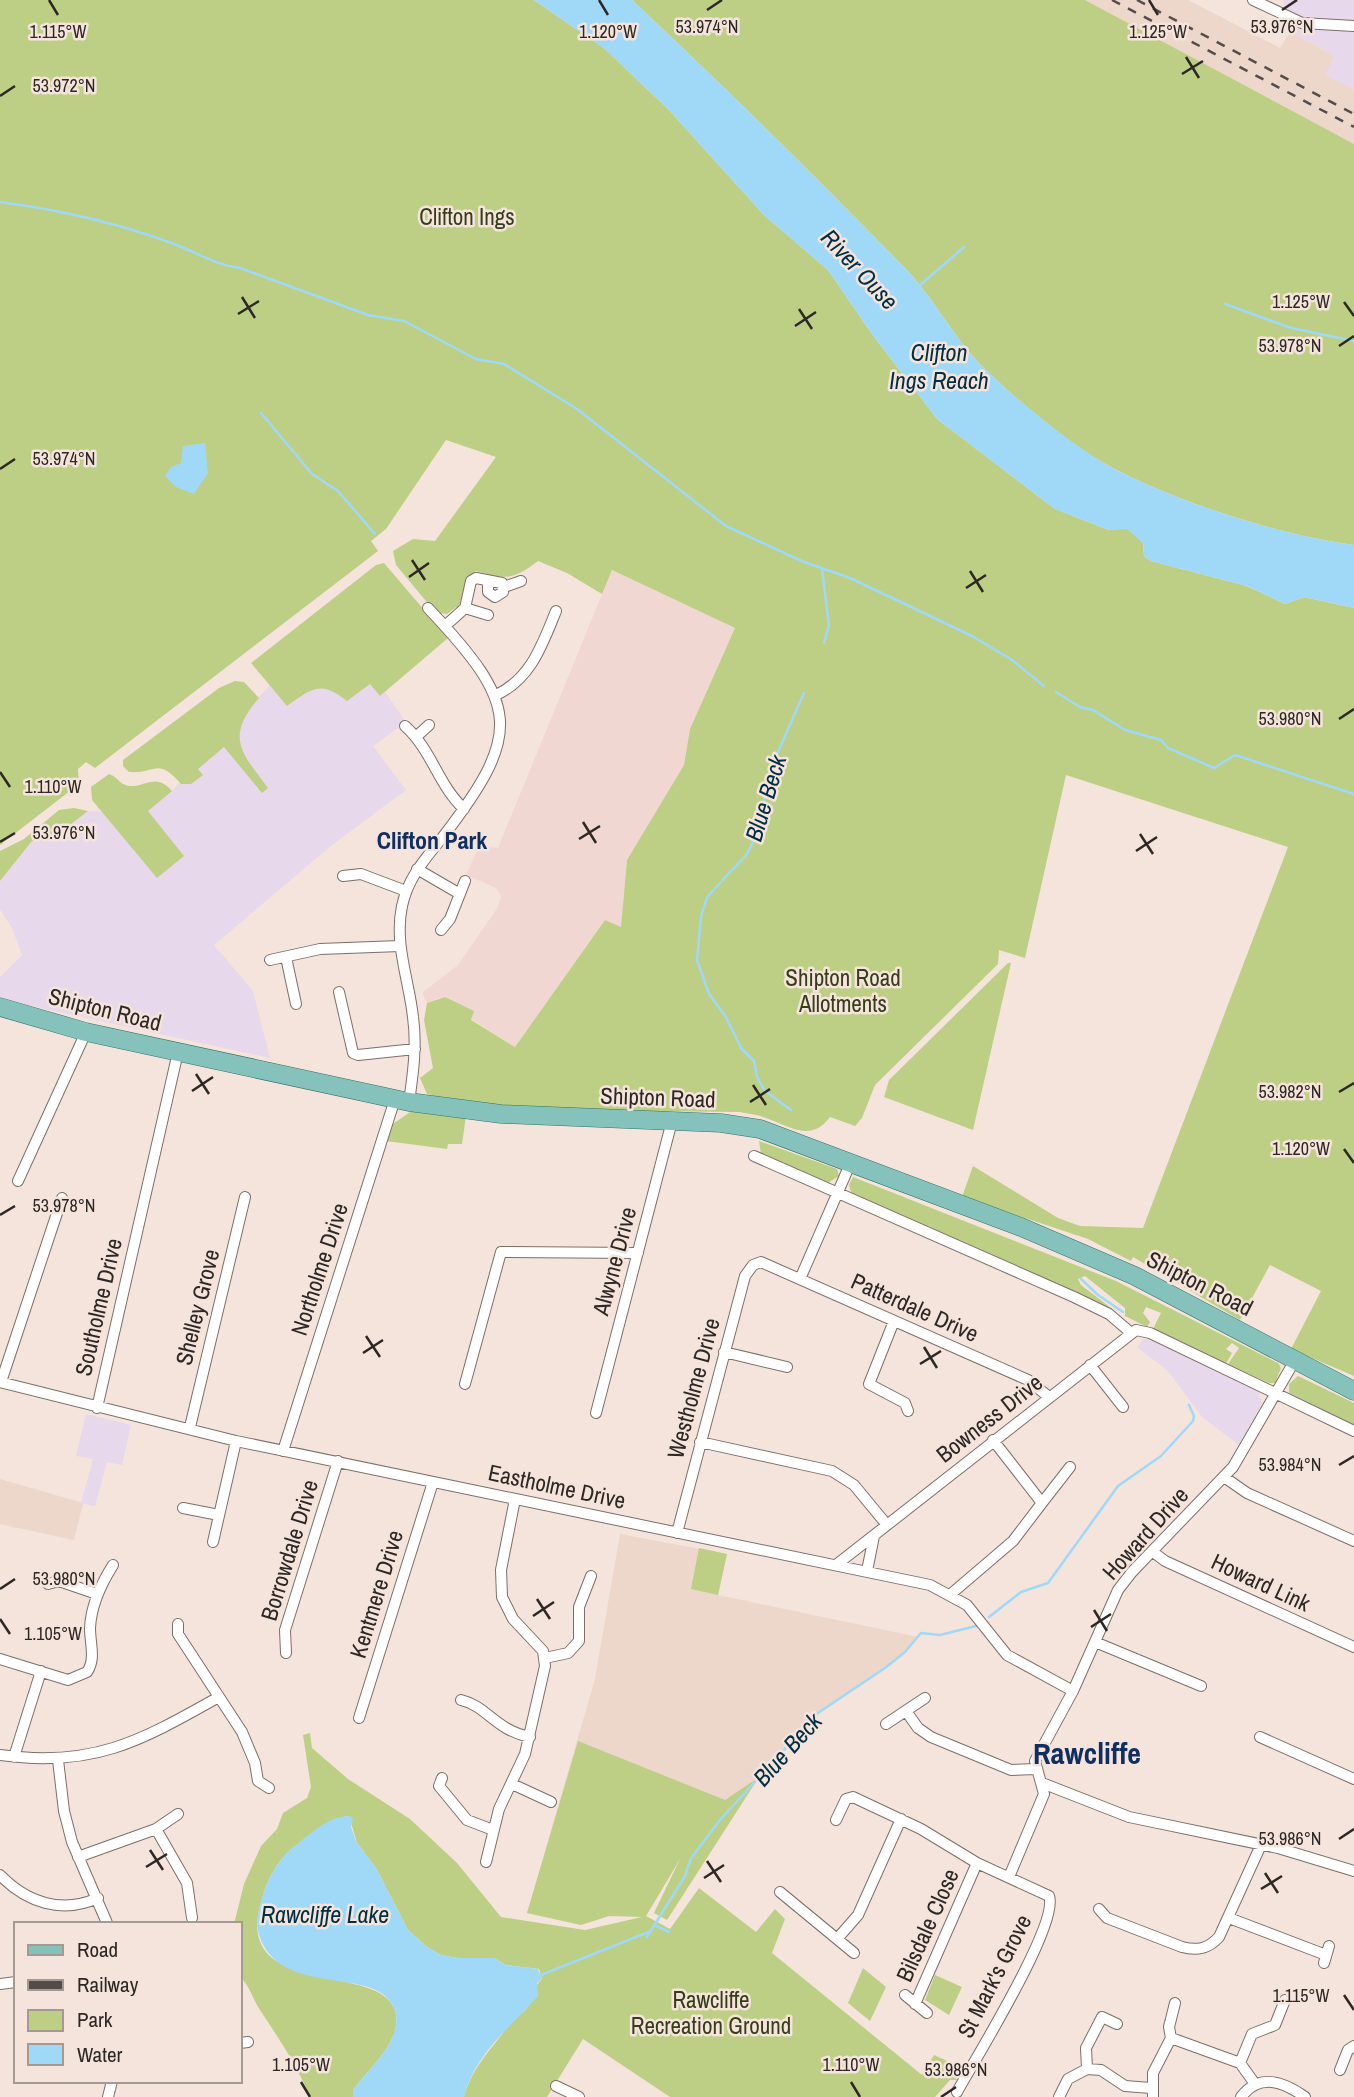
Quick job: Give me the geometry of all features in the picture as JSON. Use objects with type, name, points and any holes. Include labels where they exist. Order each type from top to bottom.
[{"type":"main road","name":"Shipton Road","points":[[0,1007],[86,1032],[402,1101],[551,1117],[672,1121],[760,1129],[1021,1227],[1135,1276],[1354,1391]]},
{"type":"street","points":[[1253,0],[1302,23],[1354,26]]},
{"type":"street","points":[[445,626],[463,611],[471,581],[476,578],[498,581],[504,587],[521,581]]},
{"type":"street","points":[[428,608],[489,680],[496,695],[513,687],[525,675],[556,611]]},
{"type":"street","points":[[463,611],[488,615]]},
{"type":"street","name":"Northolme Drive","points":[[283,1451],[402,1101],[415,1049],[413,1015],[400,946],[400,920],[407,891],[417,869],[486,777],[500,743],[502,719],[496,695]]},
{"type":"street","points":[[416,736],[429,725]]},
{"type":"street","points":[[405,726],[430,756],[444,787],[464,808]]},
{"type":"street","points":[[417,869],[460,894]]},
{"type":"street","points":[[343,876],[361,874],[407,891]]},
{"type":"street","points":[[441,930],[450,919],[465,881]]},
{"type":"street","points":[[270,960],[320,949],[400,946]]},
{"type":"street","points":[[286,957],[296,1004]]},
{"type":"street","points":[[339,992],[353,1053],[358,1055],[415,1049]]},
{"type":"street","points":[[18,1181],[86,1032]]},
{"type":"street","name":"Southolme Drive","points":[[97,1408],[178,1052]]},
{"type":"street","name":"Alwyne Drive","points":[[596,1413],[672,1121]]},
{"type":"street","points":[[754,1156],[1074,1297],[1109,1314],[1130,1332],[1150,1333],[1354,1431]]},
{"type":"street","points":[[800,1279],[851,1162]]},
{"type":"street","name":"Shelley Grove","points":[[190,1427],[245,1197]]},
{"type":"street","points":[[1,1382],[62,1198]]},
{"type":"street","points":[[466,1384],[501,1252],[638,1253]]},
{"type":"street","name":"Patterdale Drive","points":[[761,1262],[1028,1380],[1049,1397]]},
{"type":"street","name":"Westholme Drive","points":[[677,1533],[745,1276],[753,1265],[761,1262]]},
{"type":"street","points":[[894,1321],[869,1384],[909,1404]]},
{"type":"street","name":"Bowness Drive","points":[[836,1565],[1130,1332]]},
{"type":"street","points":[[724,1352],[787,1367]]},
{"type":"street","name":"Howard Drive","points":[[1035,1769],[1040,1748],[1073,1691],[1125,1580],[1224,1477],[1251,1440],[1295,1360]]},
{"type":"street","points":[[1090,1365],[1123,1407]]},
{"type":"street","name":"Eastholme Drive","points":[[1,1382],[97,1408],[190,1427],[236,1441],[930,1585],[967,1605],[1007,1654],[1073,1691]]},
{"type":"street","points":[[993,1440],[1042,1503]]},
{"type":"street","points":[[213,1542],[236,1441]]},
{"type":"street","points":[[700,1442],[832,1471],[854,1485],[887,1525]]},
{"type":"street","name":"Borrowdale Drive","points":[[286,1653],[285,1630],[338,1461]]},
{"type":"street","points":[[951,1594],[1013,1541],[1070,1467]]},
{"type":"street","points":[[1224,1477],[1247,1493],[1354,1541]]},
{"type":"street","name":"Kentmere Drive","points":[[359,1718],[433,1482]]},
{"type":"street","points":[[486,1862],[493,1830],[530,1737],[544,1678],[545,1658],[538,1645],[513,1619],[502,1597],[501,1570],[515,1499]]},
{"type":"street","points":[[183,1508],[219,1515]]},
{"type":"street","points":[[867,1571],[874,1536]]},
{"type":"street","name":"Howard Link","points":[[1153,1552],[1166,1561],[1354,1647]]},
{"type":"street","points":[[0,1659],[68,1680],[87,1672],[92,1666],[90,1629],[97,1594],[113,1565]]},
{"type":"street","points":[[48,1584],[59,1581],[97,1594]]},
{"type":"street","points":[[545,1658],[560,1656],[575,1648],[579,1641],[579,1607],[592,1583]]},
{"type":"street","points":[[178,1624],[178,1634],[189,1646],[217,1698],[242,1732],[255,1763],[258,1781],[269,1788]]},
{"type":"street","points":[[1095,1642],[1201,1686]]},
{"type":"street","points":[[14,1757],[41,1671]]},
{"type":"street","points":[[0,1755],[58,1760],[97,1754],[138,1741],[217,1698]]},
{"type":"street","points":[[886,1724],[925,1698]]},
{"type":"street","points":[[469,1700],[500,1727],[530,1737]]},
{"type":"street","points":[[906,1711],[918,1728],[931,1737],[1011,1770],[1035,1769],[1042,1783],[1129,1817],[1261,1844],[1354,1871]]},
{"type":"street","points":[[1260,1737],[1354,1779]]},
{"type":"street","points":[[58,1760],[64,1811],[78,1857],[107,1922]]},
{"type":"street","name":"St Mark's Grove","points":[[957,2092],[1012,1997],[1051,1908],[1049,1896],[1045,1891],[1009,1877],[1042,1799],[1042,1783]]},
{"type":"street","points":[[438,1784],[467,1820],[493,1830]]},
{"type":"street","points":[[512,1784],[551,1802]]},
{"type":"street","points":[[836,1820],[849,1796],[901,1819],[977,1863],[1009,1877]]},
{"type":"street","points":[[78,1857],[156,1829],[178,1814]]},
{"type":"street","points":[[837,1939],[858,1916],[901,1819]]},
{"type":"street","points":[[156,1829],[187,1882],[192,1918]]},
{"type":"street","points":[[1099,1909],[1107,1918],[1191,1950],[1214,1943],[1229,1917],[1261,1844]]},
{"type":"street","name":"Bilsdale Close","points":[[915,2004],[977,1863]]},
{"type":"street","points":[[0,1875],[20,1893],[46,1904],[77,1906],[98,1898]]},
{"type":"street","points":[[780,1892],[854,1953]]},
{"type":"street","points":[[782,1910],[789,1900]]},
{"type":"street","points":[[1229,1917],[1327,1955]]},
{"type":"street","name":"Bilsdale Close","points":[[905,1995],[927,2013]]},
{"type":"street","points":[[1240,2063],[1252,2034],[1275,2025],[1285,2000]]},
{"type":"street","points":[[1059,2097],[1068,2079],[1087,2069],[1101,2070],[1125,2086],[1152,2092],[1159,2059],[1171,2038],[1169,2027],[1175,2003]]},
{"type":"street","points":[[1087,2069],[1086,2048],[1102,2017],[1118,2024]]},
{"type":"street","points":[[1171,2038],[1240,2063],[1255,2084]]},
{"type":"street","points":[[1340,2070],[1348,2050],[1354,2046]]},
{"type":"street","points":[[1241,2097],[1255,2084],[1276,2081],[1293,2087],[1306,2097]]},
{"type":"street","points":[[556,2086],[579,2097]]},
{"type":"shaded area","points":[[1085,0],[1188,0],[1280,48],[1290,32],[1334,56],[1325,75],[1354,90],[1354,144]]},
{"type":"shaded area","points":[[1283,0],[1354,0],[1354,90],[1324,75],[1334,56],[1290,32]]},
{"type":"shaded area","points":[[612,570],[735,628],[690,729],[684,765],[627,860],[621,927],[605,920],[515,1047],[471,1019],[473,1011],[439,998],[427,1003],[422,993],[458,965],[498,907],[501,896],[496,888],[466,875],[479,846],[498,848]]},
{"type":"shaded area","points":[[371,683],[380,696],[385,692],[406,722],[373,746],[406,790],[332,845],[214,945],[253,991],[270,1058],[0,999],[0,977],[22,955],[12,928],[0,909],[0,881],[32,841],[53,839],[88,811],[127,812],[172,791],[270,685],[288,706],[308,691],[320,687],[333,690]]},
{"type":"shaded area","points":[[1145,1338],[1258,1391],[1262,1403],[1239,1445],[1202,1417],[1168,1371],[1137,1347]]},
{"type":"shaded area","points":[[86,1414],[131,1425],[122,1465],[107,1462],[95,1506],[81,1503],[93,1459],[76,1456]]},
{"type":"shaded area","points":[[0,1479],[83,1503],[74,1540],[0,1524]]},
{"type":"shaded area","points":[[620,1534],[727,1554],[718,1595],[918,1637],[885,1668],[818,1713],[759,1777],[725,1800],[680,1859],[646,1916],[609,1916],[581,1925],[527,1913],[595,1679]]},
{"type":"green space","name":"Clifton Ings","points":[[0,0],[534,0],[605,49],[669,110],[765,216],[828,270],[872,334],[937,419],[1055,509],[1109,530],[1127,528],[1143,543],[1144,556],[1151,561],[1247,586],[1285,604],[1304,597],[1354,608],[1354,1376],[1291,1349],[1321,1291],[1270,1265],[1240,1320],[1133,1257],[1131,1261],[1088,1239],[962,1197],[973,1166],[1058,1218],[1080,1226],[1143,1228],[1288,847],[1066,775],[1025,958],[999,950],[998,964],[875,1085],[862,1118],[855,1126],[830,1117],[815,1130],[807,1131],[740,1112],[535,1110],[456,1102],[427,1094],[420,1078],[433,1068],[424,1020],[427,1003],[445,997],[474,1011],[471,1020],[515,1047],[605,920],[621,927],[627,860],[684,765],[690,729],[735,628],[612,570],[602,594],[567,573],[538,561],[522,572],[509,576],[476,571],[466,580],[458,610],[456,607],[447,614],[436,613],[396,565],[393,551],[413,539],[435,541],[496,457],[446,440],[386,529],[371,541],[378,551],[95,768],[86,762],[78,769],[79,784],[0,845]]},
{"type":"green space","points":[[632,0],[1085,0],[1354,144],[1354,545],[1263,526],[1198,505],[1113,468],[1064,436],[987,371],[965,347],[904,267],[770,132]]},
{"type":"green space","points":[[384,563],[448,638],[380,696],[370,684],[347,701],[330,690],[317,689],[287,706],[251,663],[376,565]]},
{"type":"green space","points":[[235,681],[244,682],[259,698],[242,723],[240,734],[244,754],[268,788],[262,793],[224,747],[198,769],[203,775],[191,784],[181,784],[161,768],[129,772],[123,766],[123,760],[219,688]]},
{"type":"green space","points":[[109,774],[129,786],[153,781],[172,791],[148,811],[184,856],[157,878],[92,800],[91,787]]},
{"type":"green space","points":[[74,808],[88,811],[52,839],[32,841],[0,881],[0,851],[24,839],[59,810]]},
{"type":"green space","name":"Shipton Road Allotments","points":[[1011,963],[973,1130],[884,1097],[889,1080]]},
{"type":"green space","points":[[416,1108],[466,1116],[462,1144],[448,1144],[447,1149],[386,1141],[390,1126]]},
{"type":"green space","points":[[759,1141],[837,1169],[839,1176],[826,1184],[761,1154]]},
{"type":"green space","points":[[853,1177],[1116,1281],[1278,1363],[1281,1368],[1275,1383],[1269,1383],[1228,1364],[1239,1348],[1232,1343],[1226,1349],[1232,1353],[1226,1364],[1153,1329],[1161,1313],[1146,1307],[1143,1313],[1150,1322],[1147,1327],[1125,1316],[1125,1308],[1085,1276],[1078,1279],[1081,1285],[1115,1311],[852,1195],[849,1185]]},
{"type":"green space","points":[[1298,1376],[1354,1403],[1354,1425],[1289,1393],[1289,1384]]},
{"type":"green space","points":[[699,1548],[727,1554],[718,1595],[691,1589]]},
{"type":"green space","name":"Rawcliffe Recreation Ground","points":[[310,1733],[312,1748],[348,1779],[410,1819],[457,1863],[501,1917],[585,1930],[642,1917],[609,1916],[581,1925],[527,1913],[578,1741],[725,1800],[759,1777],[667,1920],[654,1913],[680,1859],[646,1916],[670,1929],[699,1888],[756,1932],[775,1909],[785,1919],[772,1953],[922,2075],[934,2055],[963,2068],[957,2080],[950,2080],[935,2097],[670,2097],[583,2039],[547,2097],[464,2097],[472,2076],[484,2057],[512,2021],[527,2008],[542,1979],[539,1969],[506,1965],[494,1958],[441,1955],[427,1947],[408,1930],[376,1868],[357,1843],[349,1816],[327,1823],[287,1853],[272,1873],[260,1906],[258,1935],[268,1954],[287,1967],[362,1986],[382,1994],[394,2008],[395,2030],[391,2041],[353,2090],[353,2097],[310,2097],[287,2052],[242,1979],[242,1922],[234,1922],[244,1884],[261,1846],[277,1829],[283,1813],[307,1798],[311,1787],[303,1735]]},
{"type":"green space","points":[[863,1968],[886,1987],[870,2021],[848,2003]]},
{"type":"green space","points":[[935,1975],[962,1987],[949,2015],[925,2000]]},
{"type":"water","name":"Clifton Ings Reach","points":[[534,0],[632,0],[904,267],[976,359],[1030,410],[1098,459],[1139,481],[1198,505],[1263,526],[1354,545],[1354,608],[1304,597],[1285,604],[1247,586],[1151,561],[1144,556],[1143,543],[1127,529],[1109,530],[1055,509],[937,419],[872,334],[828,270],[765,216],[669,110],[605,49]]},
{"type":"water","points":[[205,443],[208,473],[194,494],[176,487],[165,476],[171,467],[181,463],[183,446]]},
{"type":"water","name":"Rawcliffe Lake","points":[[349,1816],[353,1818],[351,1827],[357,1843],[376,1868],[408,1930],[427,1947],[441,1955],[494,1958],[506,1965],[538,1969],[542,1979],[537,1983],[538,1996],[485,2054],[469,2081],[464,2097],[353,2097],[353,2090],[391,2041],[396,2019],[394,2008],[385,1996],[372,1988],[298,1972],[281,1964],[267,1951],[261,1940],[257,1924],[258,1912],[276,1866],[287,1853],[319,1827],[333,1819]]},
{"type":"waterway","points":[[0,202],[88,218],[153,236],[214,261],[368,315],[404,321],[476,359],[504,364],[577,409],[726,526],[804,562],[850,578],[972,636],[1012,660],[1044,686]]},
{"type":"waterway","points":[[919,286],[964,247]]},
{"type":"waterway","points":[[1225,304],[1291,328],[1354,341]]},
{"type":"waterway","points":[[261,413],[312,474],[338,491],[375,534]]},
{"type":"waterway","name":"Blue Beck","points":[[822,570],[829,625],[824,643]]},
{"type":"waterway","points":[[1056,692],[1125,730],[1161,740],[1168,748],[1214,768],[1235,755],[1354,794]]},
{"type":"waterway","name":"Blue Beck","points":[[791,1110],[765,1091],[757,1077],[754,1061],[741,1048],[726,1017],[709,994],[697,960],[701,917],[707,897],[747,854],[758,832],[770,770],[804,693]]},
{"type":"waterway","name":"Blue Beck","points":[[1081,1279],[1123,1312]]},
{"type":"waterway","name":"Blue Beck","points":[[989,1617],[1021,1592],[1048,1583],[1118,1486],[1161,1456],[1193,1421],[1194,1416],[1189,1405]]},
{"type":"waterway","name":"Blue Beck","points":[[647,1937],[685,1876],[691,1858],[720,1820],[818,1713],[885,1668],[905,1652],[921,1633],[940,1635],[976,1626]]},
{"type":"waterway","points":[[656,1926],[669,1932]]},
{"type":"waterway","points":[[541,1975],[651,1931]]},
{"type":"railway","points":[[1112,0],[1354,127]]},
{"type":"railway","points":[[1137,0],[1354,114]]},
{"type":"district","name":"Clifton Park","points":[[432,840]]},
{"type":"district","name":"Rawcliffe","points":[[1087,1753]]},
{"type":"water label","name":"River Ouse","points":[[860,269]]}]
